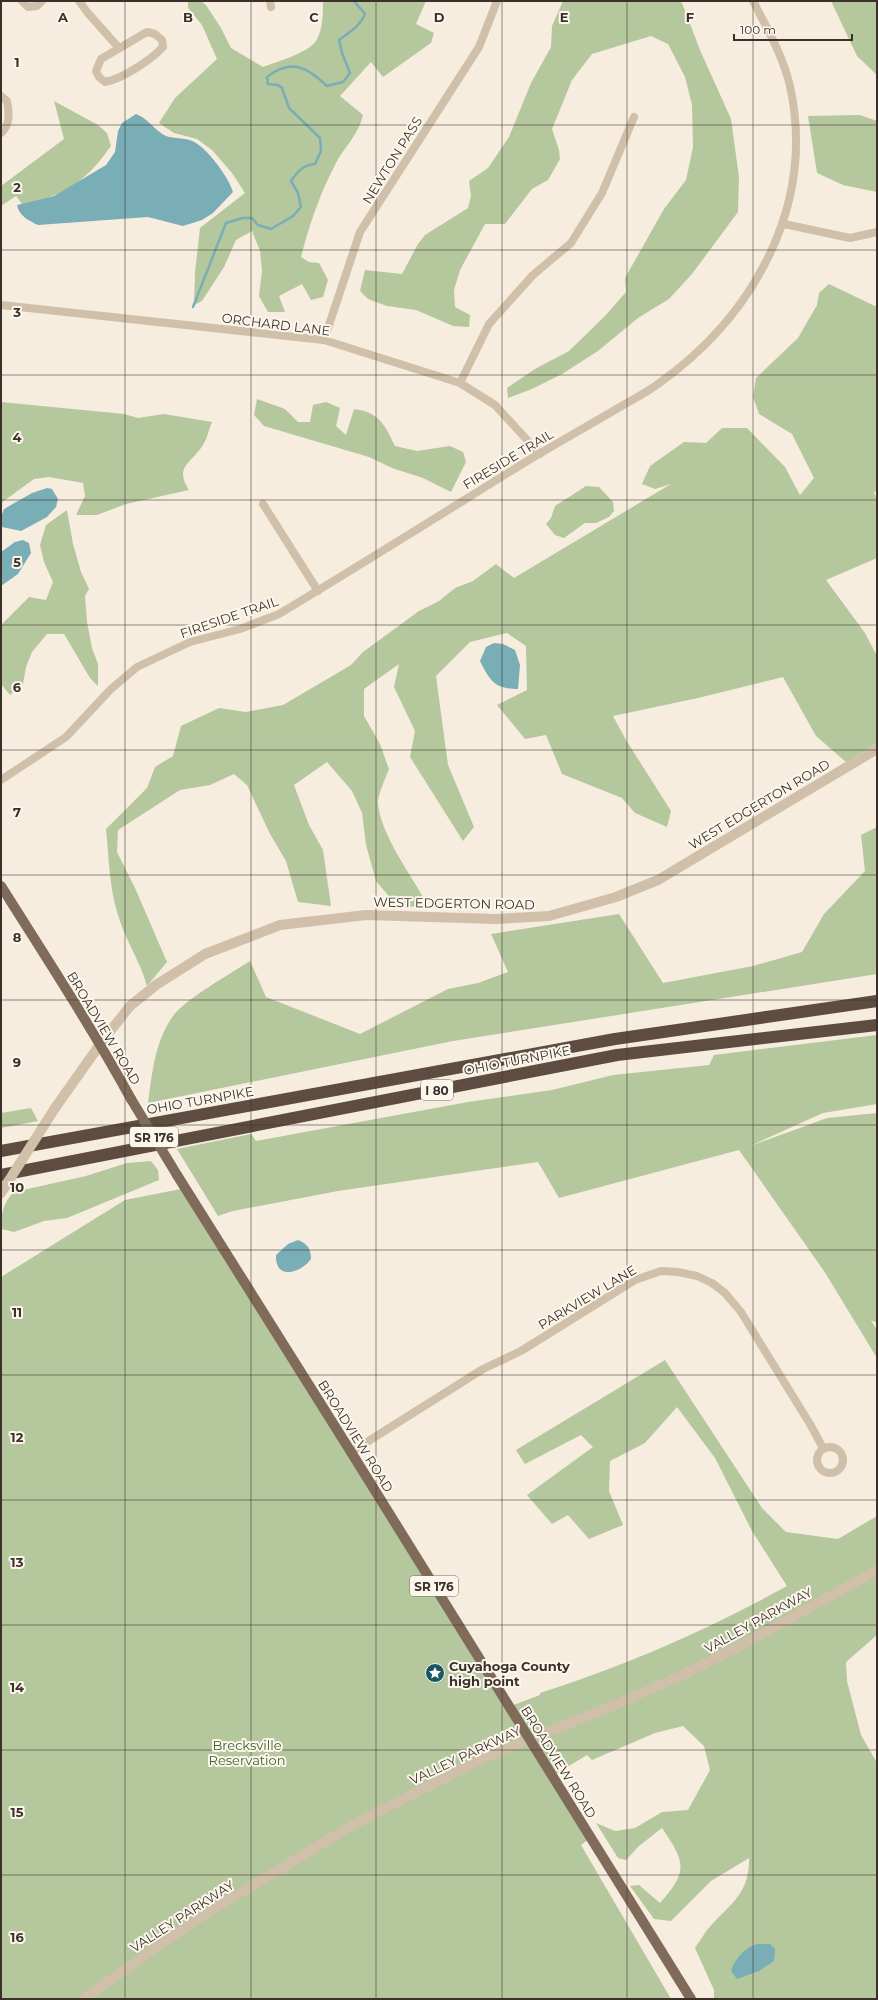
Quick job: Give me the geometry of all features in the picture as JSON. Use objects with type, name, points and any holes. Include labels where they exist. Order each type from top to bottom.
[{"type":"highway","name":"OHIO TURNPIKE","points":[[1,1151],[615,1039],[877,1001]]},
{"type":"highway","name":"OHIO TURNPIKE","points":[[1,1175],[617,1055],[877,1025]]},
{"type":"main road","name":"BROADVIEW ROAD","points":[[1,886],[101,1043],[131,1099],[177,1175],[691,1999]]},
{"type":"street","points":[[22,1],[28,7],[37,6],[42,1]]},
{"type":"street","points":[[79,1],[119,48]]},
{"type":"street","name":"NEWTON PASS","points":[[324,340],[360,232],[479,47],[497,1]]},
{"type":"street","name":"FIRESIDE TRAIL","points":[[1,780],[66,737],[111,688],[137,667],[190,642],[240,629],[279,614],[540,454],[658,384],[707,344],[744,300],[772,252],[784,224],[795,170],[795,114],[789,84],[776,46],[753,1]]},
{"type":"street","points":[[147,32],[155,34],[162,40],[163,47],[155,56],[113,80],[105,82],[99,78],[96,71],[97,64],[101,59],[119,48],[147,32]]},
{"type":"street","points":[[1,96],[7,100],[9,116],[4,130],[1,133]]},
{"type":"street","points":[[460,383],[489,324],[533,274],[572,242],[602,193],[634,117]]},
{"type":"street","points":[[784,224],[850,238],[877,232]]},
{"type":"street","name":"ORCHARD LANE","points":[[1,304],[324,340],[460,383],[495,405],[540,454]]},
{"type":"street","points":[[263,504],[318,591]]},
{"type":"street","name":"WEST EDGERTON ROAD","points":[[1,1192],[55,1108],[101,1043],[130,1006],[156,985],[205,954],[280,925],[366,915],[496,919],[549,916],[616,897],[658,880],[877,749]]},
{"type":"street","name":"PARKVIEW LANE","points":[[351,1452],[483,1369],[521,1351],[635,1280],[661,1271],[678,1272],[697,1276],[712,1283],[725,1293],[748,1324],[810,1424],[823,1448]]},
{"type":"street","name":"VALLEY PARKWAY","points":[[83,1999],[202,1916],[351,1826],[482,1758],[676,1678],[742,1645],[877,1570]]},
{"type":"green space","points":[[188,1],[201,1],[206,5],[221,28],[231,48],[263,67],[299,53],[316,41],[323,16],[323,1],[426,1],[416,24],[434,33],[431,43],[383,77],[371,62],[340,96],[363,115],[358,129],[339,159],[324,187],[311,221],[301,257],[309,262],[319,263],[328,280],[323,297],[311,300],[302,284],[279,296],[285,312],[268,312],[259,296],[262,271],[260,251],[252,231],[236,240],[224,267],[202,301],[194,305],[195,272],[200,228],[245,193],[232,173],[212,150],[197,139],[174,133],[159,123],[175,98],[217,59],[202,25],[188,8]]},
{"type":"green space","points":[[563,1],[679,1],[682,3],[700,50],[731,119],[739,177],[738,212],[692,274],[669,299],[638,318],[598,351],[562,374],[532,389],[508,398],[507,388],[535,369],[569,351],[605,316],[626,292],[625,278],[664,209],[686,180],[693,147],[692,105],[685,77],[668,44],[651,36],[592,54],[572,80],[552,129],[559,150],[560,159],[548,180],[532,189],[505,224],[485,224],[460,270],[454,290],[455,307],[470,315],[469,327],[453,326],[416,310],[387,306],[368,299],[360,291],[365,270],[402,274],[418,244],[425,235],[468,208],[471,196],[469,181],[488,168],[509,137],[531,83],[551,47],[552,26]]},
{"type":"green space","points":[[831,1],[877,1],[877,75],[857,56]]},
{"type":"green space","points":[[54,101],[98,125],[107,133],[111,146],[93,169],[74,185],[63,191],[37,201],[22,204],[16,196],[1,206],[1,186],[64,139]]},
{"type":"green space","points":[[860,115],[877,121],[877,192],[843,185],[817,173],[808,116]]},
{"type":"green space","points":[[829,284],[877,307],[877,491],[874,492],[877,501],[877,558],[826,580],[865,633],[877,656],[877,743],[846,762],[816,736],[783,677],[698,698],[613,716],[626,740],[671,811],[667,827],[635,813],[622,798],[562,774],[546,735],[525,739],[497,705],[527,690],[526,646],[507,633],[470,642],[436,676],[448,765],[474,827],[463,841],[410,757],[415,731],[394,687],[399,664],[364,689],[364,716],[380,744],[389,769],[378,801],[380,816],[391,843],[428,906],[398,907],[376,881],[366,845],[362,813],[352,791],[327,762],[294,785],[309,825],[323,850],[331,906],[298,902],[286,861],[270,834],[247,785],[234,774],[210,785],[180,790],[118,830],[117,852],[135,888],[167,962],[147,986],[124,933],[115,904],[111,883],[106,829],[147,788],[155,767],[173,756],[181,726],[219,708],[246,712],[283,705],[351,665],[363,652],[419,611],[439,601],[455,588],[473,581],[496,564],[514,578],[671,484],[655,489],[642,484],[650,466],[684,442],[706,443],[722,428],[747,428],[785,467],[800,495],[814,478],[792,434],[759,414],[753,397],[756,378],[798,338],[817,305],[819,293]]},
{"type":"green space","points":[[257,399],[285,409],[298,422],[310,422],[313,405],[326,402],[340,408],[336,426],[346,435],[354,409],[370,413],[375,416],[384,426],[395,446],[417,451],[450,446],[463,452],[466,462],[451,492],[423,478],[392,468],[369,457],[264,426],[254,415]]},
{"type":"green space","points":[[1,402],[124,414],[138,418],[164,414],[212,422],[206,440],[184,470],[183,476],[189,490],[126,504],[97,515],[76,515],[85,496],[83,483],[49,477],[34,479],[1,503]]},
{"type":"green space","points":[[586,486],[599,487],[613,502],[614,511],[609,517],[596,523],[585,523],[564,538],[555,535],[546,524],[551,518],[555,506]]},
{"type":"green space","points":[[67,510],[73,544],[81,572],[89,589],[85,596],[87,622],[92,648],[98,664],[98,686],[90,678],[64,634],[47,634],[32,652],[26,667],[23,684],[10,695],[1,684],[1,625],[29,597],[46,600],[53,582],[44,562],[40,545],[46,525]]},
{"type":"green space","points":[[877,827],[877,974],[453,1041],[148,1103],[158,1047],[173,1016],[179,1009],[198,994],[250,961],[266,997],[360,1034],[448,989],[478,983],[508,972],[491,934],[619,914],[663,983],[753,966],[802,952],[824,914],[865,871],[861,835]]},
{"type":"green space","points":[[877,1035],[877,1104],[823,1113],[750,1146],[827,1118],[877,1113],[877,1323],[871,1320],[877,1330],[877,1358],[824,1271],[739,1150],[559,1198],[538,1162],[338,1191],[233,1211],[218,1216],[177,1149],[251,1134],[256,1141],[468,1102],[552,1090],[613,1075],[709,1065],[714,1055]]},
{"type":"green space","points":[[31,1108],[38,1121],[1,1128],[1,1113]]},
{"type":"green space","points":[[151,1161],[158,1170],[159,1180],[67,1218],[44,1221],[14,1232],[1,1229],[3,1209],[7,1200],[14,1192],[86,1176],[127,1163]]},
{"type":"green space","name":"Brecksville Reservation","points":[[186,1188],[508,1707],[540,1695],[540,1693],[603,1671],[666,1646],[697,1632],[787,1586],[752,1531],[715,1458],[677,1407],[645,1443],[610,1461],[609,1491],[623,1525],[589,1539],[568,1515],[552,1524],[527,1495],[593,1447],[581,1435],[525,1464],[516,1450],[665,1360],[762,1508],[786,1532],[838,1539],[877,1516],[877,1635],[846,1662],[847,1681],[861,1735],[877,1763],[877,1999],[714,1999],[714,1990],[695,1948],[707,1930],[730,1906],[742,1890],[746,1881],[749,1858],[711,1881],[671,1921],[654,1919],[630,1886],[639,1885],[660,1903],[676,1883],[679,1874],[679,1858],[670,1840],[662,1828],[639,1846],[626,1860],[618,1858],[596,1823],[615,1831],[635,1828],[662,1812],[688,1810],[710,1770],[704,1746],[683,1726],[655,1733],[592,1760],[587,1755],[551,1777],[589,1839],[581,1845],[671,1999],[1,1999],[1,1277],[125,1200]]},
{"type":"water","points":[[136,114],[144,118],[166,136],[189,140],[196,143],[207,152],[218,165],[233,192],[213,213],[202,220],[183,226],[148,217],[38,225],[22,215],[17,205],[54,196],[106,165],[115,152],[118,131],[122,123]]},
{"type":"water","points":[[47,488],[52,489],[58,499],[56,507],[47,517],[21,531],[2,527],[1,517],[4,509],[32,493]]},
{"type":"water","points":[[23,540],[29,543],[31,553],[18,574],[1,586],[1,552],[15,542]]},
{"type":"water","points":[[494,643],[503,644],[515,650],[520,665],[518,689],[510,689],[494,682],[490,679],[480,661],[486,647]]},
{"type":"water","points":[[298,1240],[308,1247],[311,1259],[307,1264],[295,1271],[289,1272],[280,1269],[277,1263],[276,1255],[288,1244]]},
{"type":"water","points":[[758,1944],[770,1944],[775,1949],[774,1961],[759,1971],[737,1979],[731,1971],[735,1962],[741,1954]]},
{"type":"waterway","points":[[193,307],[226,223],[243,218],[252,218],[258,225],[271,229],[293,216],[301,207],[298,193],[291,181],[301,169],[315,164],[321,151],[320,138],[289,108],[282,88],[278,85],[268,84],[267,77],[276,71],[291,66],[306,70],[320,79],[327,86],[343,82],[350,73],[342,53],[339,40],[351,32],[358,25],[365,14],[354,1]]},
{"type":"place","name":"Cuyahoga County high point","points":[[435,1673]]}]
